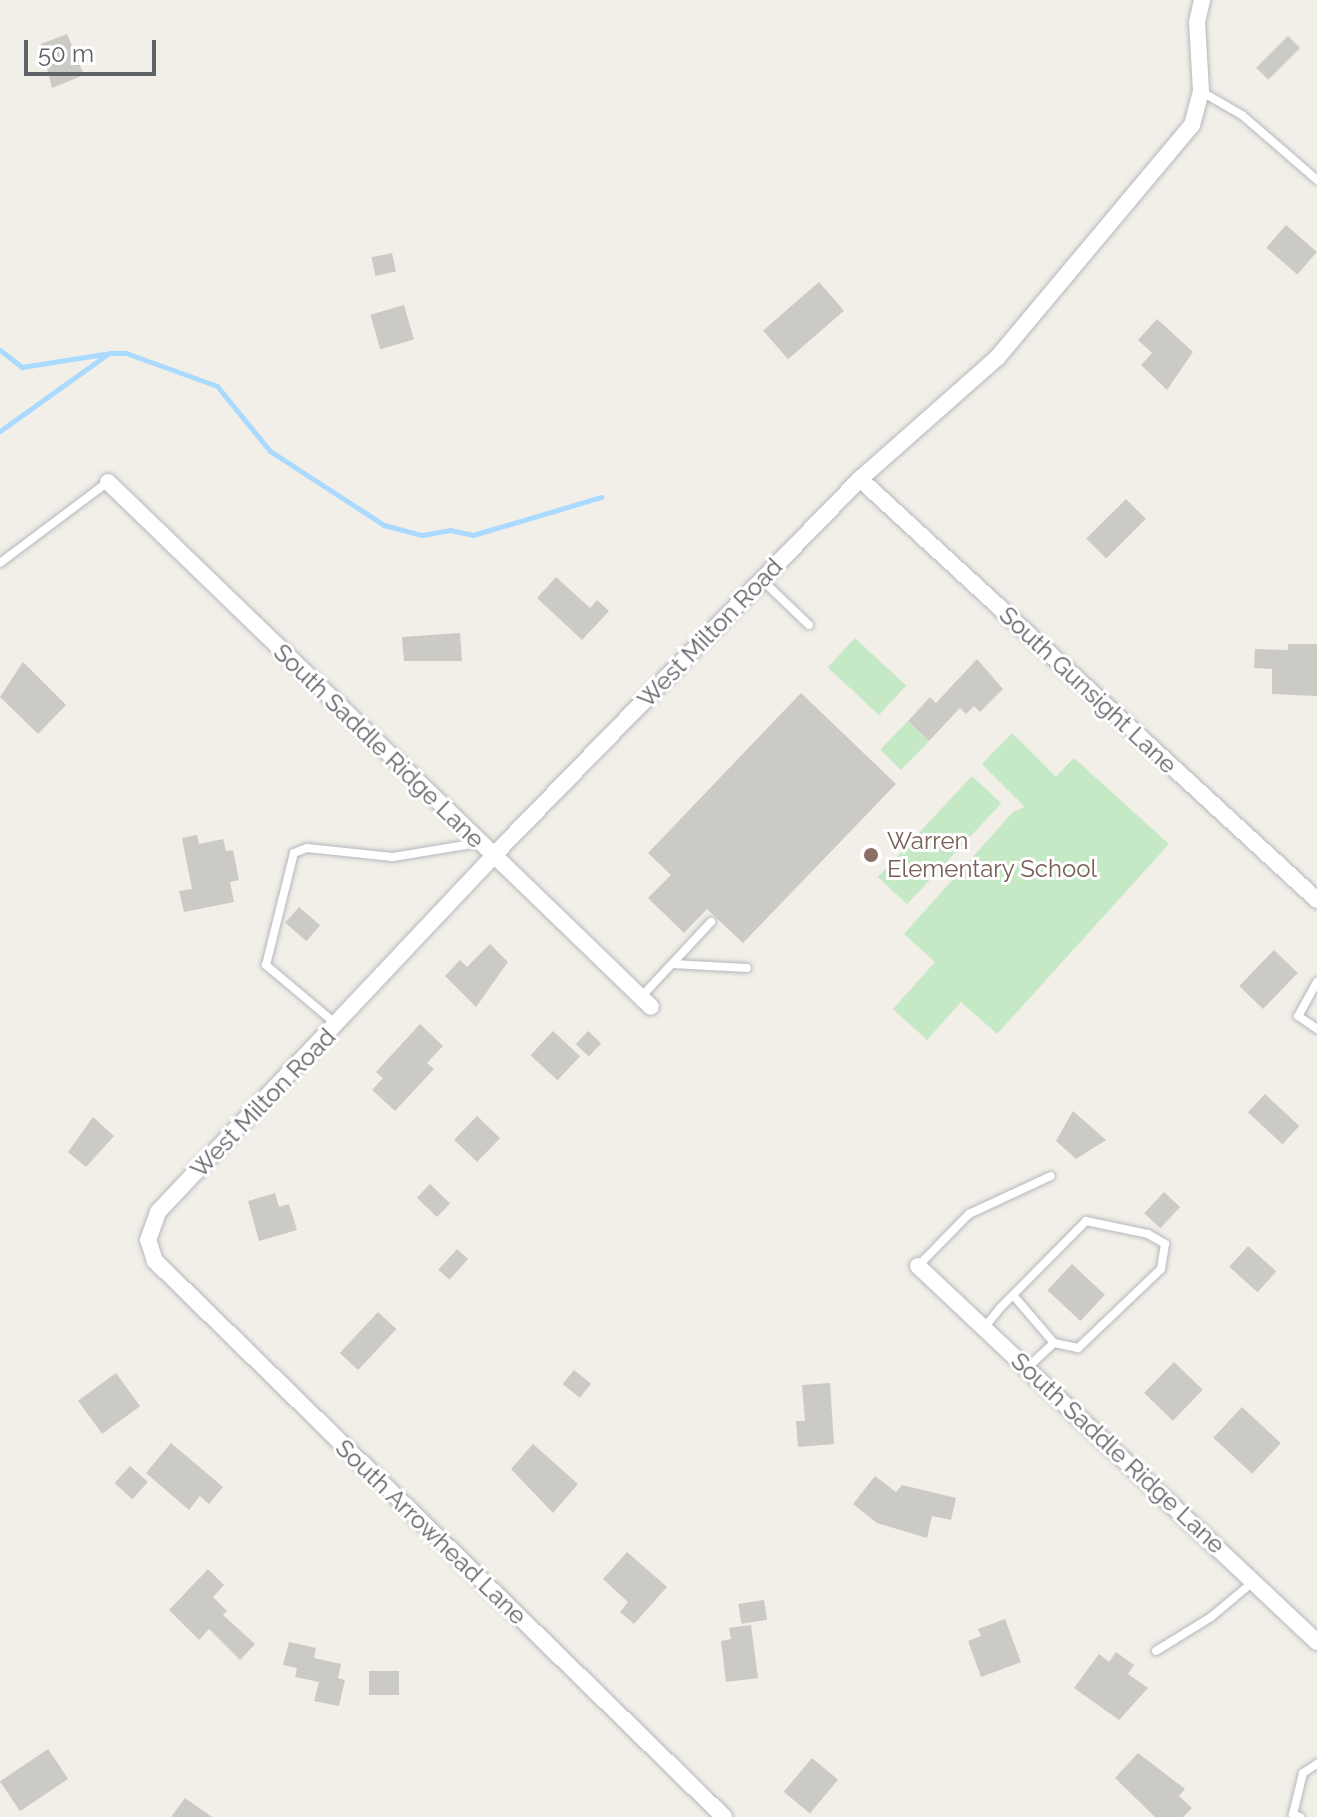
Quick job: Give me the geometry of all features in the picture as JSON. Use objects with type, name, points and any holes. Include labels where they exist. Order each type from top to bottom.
[{"type":"street","name":"West Milton Road","points":[[148,1240],[158,1212],[338,1025],[492,857],[860,479],[997,358],[1192,125],[1201,91],[1197,22],[1202,0]]},
{"type":"street","name":"South Gunsight Lane","points":[[860,479],[1317,900]]},
{"type":"street","name":"South Saddle Ridge Lane","points":[[108,482],[492,857],[646,1002]]},
{"type":"street","name":"South Arrowhead Lane","points":[[148,1240],[155,1261],[724,1817]]},
{"type":"street","name":"South Saddle Ridge Lane","points":[[918,1266],[1317,1642]]},
{"type":"lane","points":[[1201,91],[1242,115],[1316,181]]},
{"type":"lane","points":[[0,563],[108,482]]},
{"type":"lane","points":[[762,580],[809,625]]},
{"type":"lane","points":[[338,1025],[266,965],[294,853],[307,848],[393,857],[478,843]]},
{"type":"lane","points":[[646,1002],[672,964],[711,922]]},
{"type":"lane","points":[[672,964],[747,968]]},
{"type":"lane","points":[[1317,982],[1298,1016],[1317,1029]]},
{"type":"lane","points":[[918,1266],[969,1214],[1051,1176]]},
{"type":"lane","points":[[984,1328],[1013,1295],[1086,1221],[1161,1238],[1167,1253],[1161,1269],[1078,1348],[1054,1343],[1013,1295]]},
{"type":"lane","points":[[1027,1368],[1054,1343]]},
{"type":"lane","points":[[1156,1651],[1211,1617],[1253,1581]]},
{"type":"lane","points":[[1300,1817],[1293,1814],[1303,1773],[1317,1764]]},
{"type":"green space","points":[[855,638],[906,686],[879,715],[828,667]]},
{"type":"green space","points":[[908,721],[929,741],[901,770],[880,750]]},
{"type":"green space","points":[[1012,733],[1056,777],[1074,758],[1169,844],[997,1034],[961,1002],[927,1040],[893,1009],[935,962],[904,934],[1013,812],[1025,807],[982,764]]},
{"type":"green space","points":[[972,776],[1001,803],[907,904],[878,877]]},
{"type":"building","points":[[67,34],[84,75],[52,88],[41,44]]},
{"type":"building","points":[[1288,36],[1300,48],[1268,80],[1256,68]]},
{"type":"building","points":[[1286,225],[1317,252],[1297,275],[1266,248]]},
{"type":"building","points":[[392,253],[396,272],[375,276],[371,257]]},
{"type":"building","points":[[819,282],[844,311],[788,359],[763,331]]},
{"type":"building","points":[[404,305],[414,340],[380,349],[370,315]]},
{"type":"building","points":[[1157,319],[1193,352],[1167,390],[1141,365],[1152,353],[1138,340]]},
{"type":"building","points":[[1126,499],[1146,519],[1106,558],[1086,539]]},
{"type":"building","points":[[556,577],[590,608],[597,600],[609,611],[582,640],[537,598]]},
{"type":"building","points":[[460,633],[462,661],[404,661],[402,637]]},
{"type":"building","points":[[1288,644],[1317,644],[1317,696],[1272,694],[1272,669],[1254,668],[1255,649],[1288,650]]},
{"type":"building","points":[[977,659],[1003,689],[980,712],[974,706],[966,714],[960,708],[929,741],[908,721],[930,697],[936,703]]},
{"type":"building","points":[[23,662],[66,705],[38,734],[0,697]]},
{"type":"building","points":[[801,693],[896,784],[743,943],[707,909],[684,933],[648,898],[671,875],[648,853]]},
{"type":"building","points":[[197,835],[199,844],[223,839],[226,851],[233,850],[239,880],[230,882],[234,902],[184,912],[179,891],[192,889],[182,838]]},
{"type":"building","points":[[299,907],[320,925],[306,941],[285,923]]},
{"type":"building","points":[[490,944],[508,962],[476,1007],[445,976],[460,960],[467,967]]},
{"type":"building","points":[[1274,950],[1298,973],[1263,1009],[1239,986]]},
{"type":"building","points":[[420,1024],[443,1046],[427,1063],[434,1069],[395,1111],[372,1090],[383,1078],[376,1072]]},
{"type":"building","points":[[553,1031],[580,1056],[558,1080],[530,1055]]},
{"type":"building","points":[[588,1031],[601,1043],[589,1056],[576,1044]]},
{"type":"building","points":[[1265,1094],[1299,1126],[1282,1144],[1248,1112]]},
{"type":"building","points":[[1073,1111],[1106,1140],[1076,1159],[1056,1141]]},
{"type":"building","points":[[477,1116],[500,1138],[477,1162],[454,1140]]},
{"type":"building","points":[[93,1117],[114,1136],[86,1167],[68,1152]]},
{"type":"building","points":[[430,1184],[450,1203],[437,1217],[417,1198]]},
{"type":"building","points":[[1164,1192],[1180,1207],[1160,1228],[1144,1213]]},
{"type":"building","points":[[275,1193],[279,1207],[289,1204],[297,1230],[259,1241],[248,1201]]},
{"type":"building","points":[[1248,1246],[1276,1271],[1258,1292],[1229,1267]]},
{"type":"building","points":[[457,1249],[468,1259],[449,1280],[438,1270]]},
{"type":"building","points":[[1072,1264],[1105,1295],[1080,1321],[1047,1290]]},
{"type":"building","points":[[378,1312],[396,1329],[358,1370],[340,1353]]},
{"type":"building","points":[[1174,1362],[1203,1390],[1173,1421],[1144,1393]]},
{"type":"building","points":[[574,1370],[591,1384],[580,1398],[563,1384]]},
{"type":"building","points":[[116,1373],[140,1406],[102,1434],[78,1401]]},
{"type":"building","points":[[830,1383],[834,1444],[798,1447],[796,1421],[805,1421],[802,1385]]},
{"type":"building","points":[[1242,1407],[1281,1443],[1252,1474],[1213,1438]]},
{"type":"building","points":[[171,1443],[223,1487],[209,1504],[200,1496],[189,1510],[146,1473]]},
{"type":"building","points":[[533,1444],[578,1484],[553,1513],[511,1469]]},
{"type":"building","points":[[130,1466],[148,1482],[132,1499],[115,1483]]},
{"type":"building","points":[[875,1476],[896,1492],[902,1485],[956,1498],[951,1520],[932,1516],[927,1538],[877,1523],[853,1504]]},
{"type":"building","points":[[627,1552],[667,1587],[634,1624],[620,1612],[628,1602],[603,1579]]},
{"type":"building","points":[[208,1569],[224,1585],[213,1597],[227,1611],[223,1615],[255,1644],[240,1660],[209,1629],[199,1640],[169,1610]]},
{"type":"building","points":[[764,1600],[767,1620],[741,1624],[738,1604]]},
{"type":"building","points":[[1005,1619],[1021,1662],[981,1677],[968,1641],[981,1636],[978,1629]]},
{"type":"building","points":[[751,1625],[758,1678],[726,1682],[721,1641],[731,1639],[729,1628]]},
{"type":"building","points":[[289,1642],[316,1648],[314,1658],[341,1664],[338,1678],[345,1680],[339,1706],[314,1701],[319,1682],[295,1677],[297,1668],[283,1665]]},
{"type":"building","points":[[1116,1652],[1134,1665],[1128,1674],[1148,1688],[1119,1720],[1074,1688],[1099,1654],[1109,1662]]},
{"type":"building","points":[[369,1671],[399,1671],[399,1695],[369,1695]]},
{"type":"building","points":[[48,1749],[68,1779],[20,1811],[0,1781]]},
{"type":"building","points":[[1138,1753],[1185,1789],[1179,1796],[1192,1808],[1183,1817],[1155,1817],[1115,1778]]},
{"type":"building","points":[[812,1758],[838,1780],[810,1814],[784,1792]]},
{"type":"building","points":[[185,1798],[212,1817],[171,1817]]},
{"type":"waterway","points":[[0,350],[22,367],[104,354]]},
{"type":"waterway","points":[[0,431],[109,353],[126,353],[217,386],[270,451],[384,525],[422,535],[450,530],[473,535],[601,497]]},
{"type":"place","name":"Warren Elementary School","points":[[871,855]]}]
